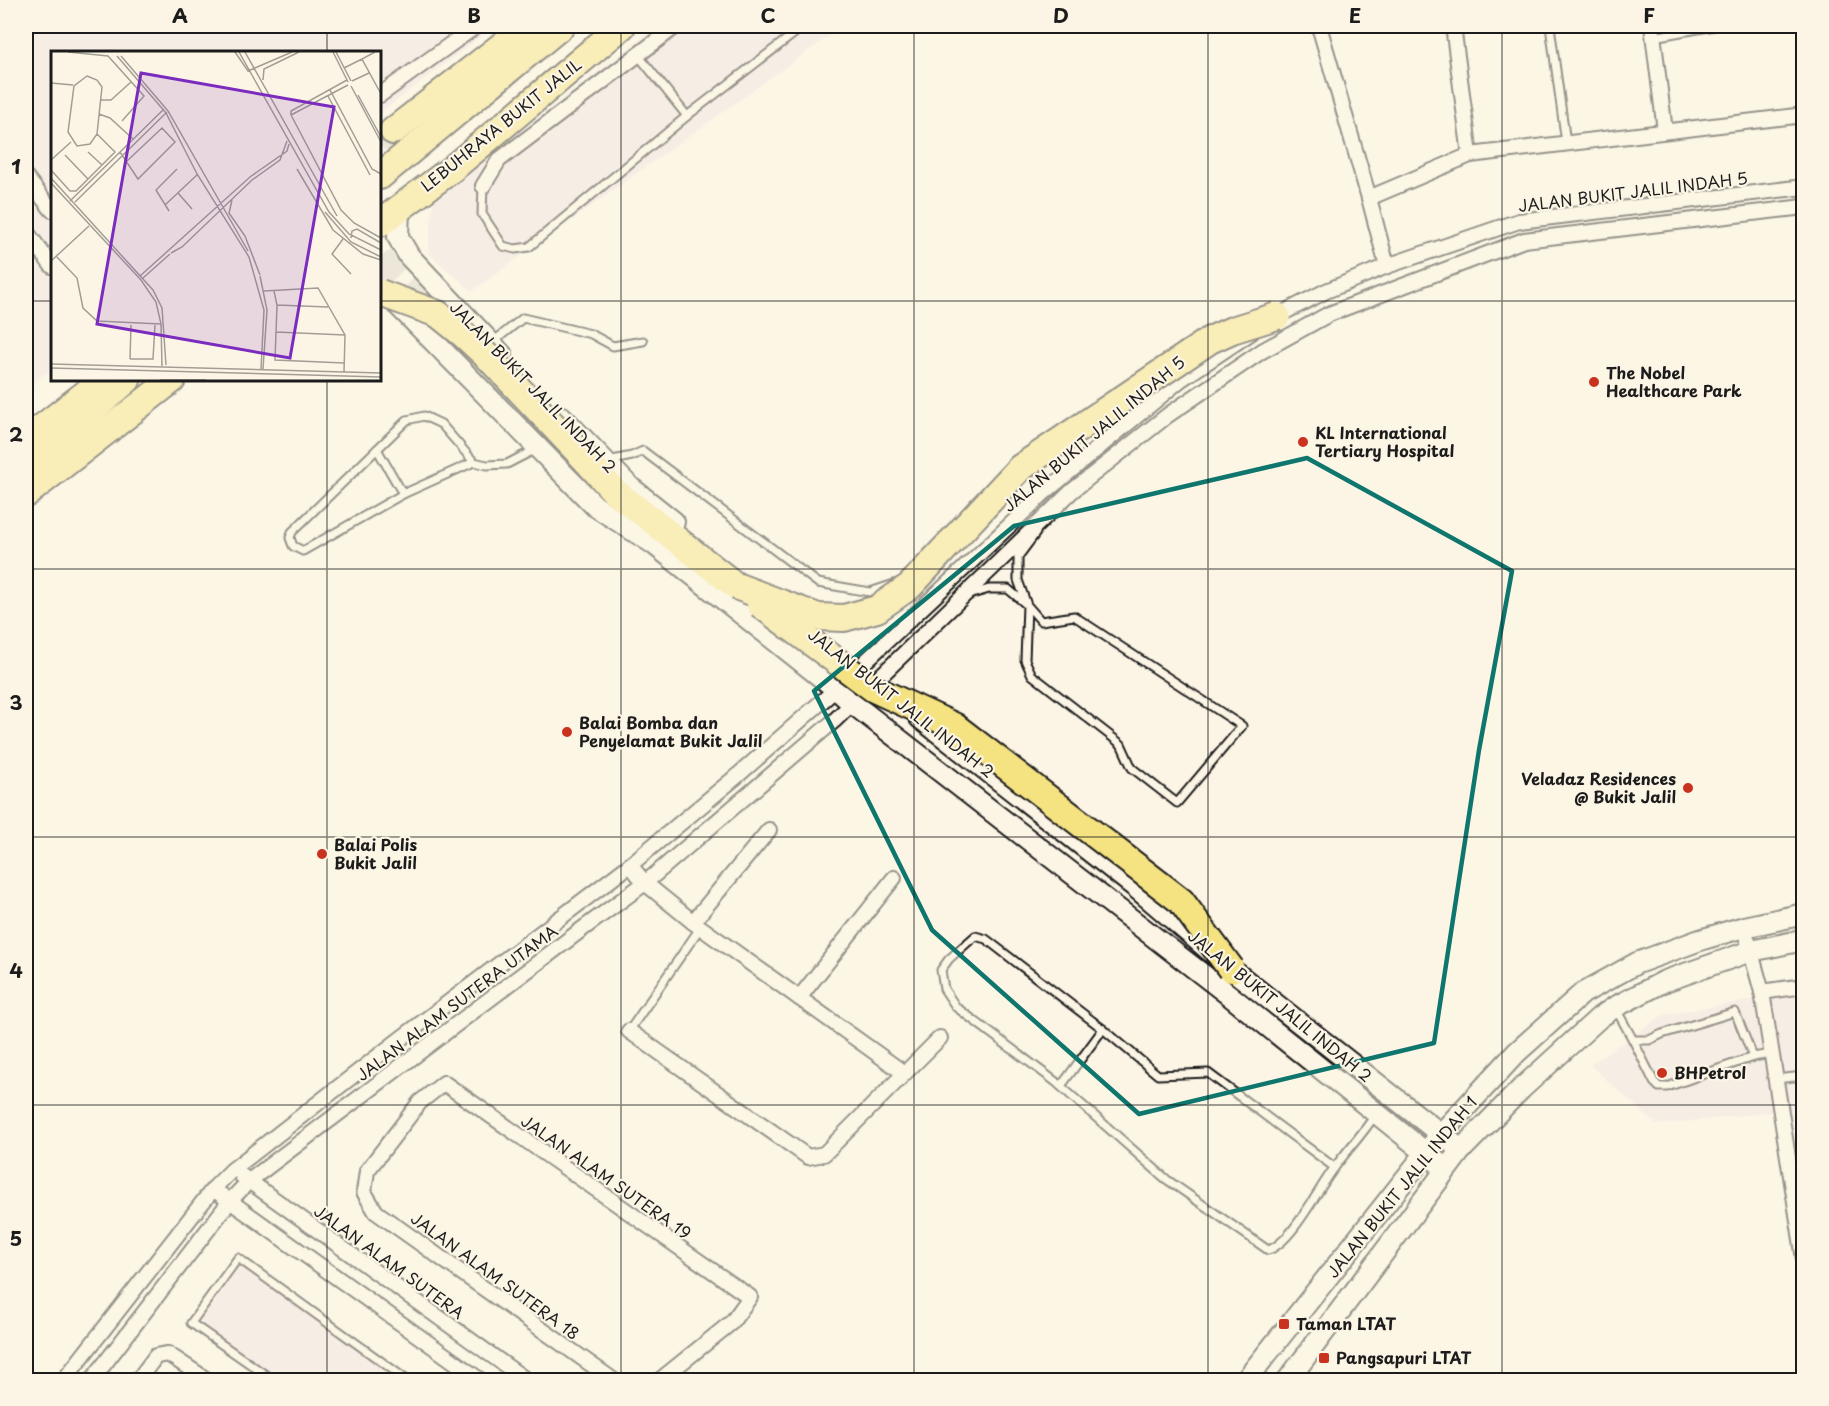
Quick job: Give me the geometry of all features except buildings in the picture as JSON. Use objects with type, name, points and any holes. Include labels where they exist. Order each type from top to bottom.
[{"type":"highway","points":[[393,131],[527,26]]},
{"type":"highway","points":[[381,175],[561,26]]},
{"type":"highway","name":"LEBUHRAYA BUKIT JALIL","points":[[389,216],[453,168],[622,26]]},
{"type":"highway","points":[[381,293],[438,314],[464,335],[490,359],[614,491],[736,586],[874,689],[954,726],[1181,901],[1231,969]]},
{"type":"highway","points":[[736,586],[818,617],[844,618],[877,609],[910,586],[1020,468],[1210,340],[1232,330],[1277,316]]},
{"type":"highway","points":[[30,455],[103,381]]},
{"type":"highway","points":[[30,455],[126,381]]},
{"type":"highway","points":[[26,494],[171,381]]},
{"type":"street","points":[[381,94],[476,26]]},
{"type":"street","points":[[483,186],[499,160],[676,26]]},
{"type":"street","points":[[1319,26],[1369,198],[1386,266]]},
{"type":"street","points":[[1453,26],[1470,155]]},
{"type":"street","points":[[1652,31],[1665,131]]},
{"type":"street","points":[[1369,198],[1470,155],[1803,115]]},
{"type":"street","points":[[26,177],[51,209]]},
{"type":"street","name":"JALAN BUKIT JALIL INDAH 5","points":[[836,689],[1045,492],[1180,380],[1277,316],[1326,291],[1386,266],[1519,221],[1803,187]]},
{"type":"street","name":"JALAN BUKIT JALIL INDAH 5","points":[[874,682],[1072,491],[1168,415],[1262,351],[1329,314],[1524,240],[1803,207]]},
{"type":"street","name":"JALAN BUKIT JALIL INDAH 2","points":[[389,216],[409,256],[630,487],[1134,886],[1231,969],[1461,1150]]},
{"type":"street","points":[[26,231],[51,266]]},
{"type":"street","name":"JALAN BUKIT JALIL INDAH 2","points":[[381,288],[596,506],[654,544],[852,704],[1219,987],[1446,1169]]},
{"type":"street","name":"JALAN ALAM SUTERA UTAMA","points":[[92,1380],[230,1201],[249,1181],[645,883],[813,740],[874,682]]},
{"type":"street","name":"JALAN ALAM SUTERA UTAMA","points":[[64,1380],[213,1189],[232,1170],[630,865],[737,776],[836,689]]},
{"type":"street","points":[[676,826],[689,845]]},
{"type":"street","points":[[697,925],[769,830]]},
{"type":"street","points":[[630,865],[645,883],[697,925],[904,1074]]},
{"type":"street","points":[[799,998],[894,878]]},
{"type":"street","name":"JALAN BUKIT JALIL INDAH 1","points":[[1246,1380],[1441,1134],[1516,1052],[1583,993],[1637,963],[1700,940],[1744,927],[1803,914]]},
{"type":"street","points":[[1744,927],[1762,992],[1775,1079],[1797,1166],[1803,1258]]},
{"type":"street","name":"JALAN BUKIT JALIL INDAH 1","points":[[1288,1380],[1461,1150],[1530,1081],[1600,1017],[1665,981],[1751,951],[1803,940]]},
{"type":"street","points":[[1762,992],[1803,986]]},
{"type":"street","points":[[629,1030],[808,1157],[824,1154],[940,1038]]},
{"type":"street","name":"JALAN ALAM SUTERA 18","points":[[444,1083],[420,1102],[367,1171],[364,1192],[376,1212],[612,1380]]},
{"type":"street","name":"JALAN ALAM SUTERA 19","points":[[444,1083],[750,1297],[732,1322],[660,1380]]},
{"type":"street","name":"JALAN ALAM SUTERA","points":[[232,1170],[526,1380]]},
{"type":"street","points":[[213,1189],[479,1380],[495,1358]]},
{"type":"street","points":[[138,1380],[156,1356],[168,1354],[207,1380]]},
{"type":"lane","points":[[483,186],[482,214],[503,246],[515,249],[529,247],[687,116],[804,26]]},
{"type":"lane","points":[[1550,26],[1566,143]]},
{"type":"lane","points":[[1652,31],[1715,26]]},
{"type":"lane","points":[[638,54],[687,116]]},
{"type":"lane","points":[[491,343],[523,318],[591,334],[613,345],[643,341]]},
{"type":"lane","points":[[474,462],[404,494],[303,551],[293,546],[290,538],[292,532],[407,420],[424,416],[441,424],[474,462],[487,465],[507,464],[539,448]]},
{"type":"lane","points":[[377,448],[404,494]]},
{"type":"lane","points":[[605,461],[632,456],[643,451],[818,583],[870,592],[902,581]]},
{"type":"lane","points":[[934,548],[1005,474]]},
{"type":"lane","points":[[962,598],[989,589],[1008,589],[1027,605],[1041,621],[1074,616],[1242,726],[1177,803],[1132,768],[1121,744],[1032,675],[1025,660],[1027,605],[1018,580],[1018,557],[1055,507]]},
{"type":"lane","points":[[629,1030],[697,925]]},
{"type":"lane","points":[[1334,1167],[1208,1073],[1158,1075],[1103,1029],[986,939],[975,936],[949,959],[941,970],[944,989],[956,1007],[1061,1086],[1166,1179],[1268,1250],[1276,1248],[1285,1238],[1314,1201],[1334,1167],[1365,1132],[1376,1113]]},
{"type":"lane","points":[[1615,1007],[1654,1082],[1659,1087],[1667,1087],[1753,1057],[1771,1054]]},
{"type":"lane","points":[[1633,1040],[1649,1040],[1736,1011],[1753,1057]]},
{"type":"lane","points":[[1061,1086],[1103,1029]]},
{"type":"lane","points":[[1775,1079],[1803,1076]]},
{"type":"lane","points":[[273,1380],[191,1323],[238,1258],[407,1380]]},
{"type":"highlighted area","points":[[1307,458],[1512,571],[1479,750],[1434,1043],[1139,1114],[932,930],[814,691],[1014,526]]},
{"type":"shaded area","points":[[26,26],[494,26],[381,112],[381,51],[51,51],[51,369],[26,389]]},
{"type":"shaded area","points":[[658,26],[843,26],[472,291],[428,253],[434,197]]},
{"type":"shaded area","points":[[1803,991],[1803,1158],[1795,1160],[1786,1110],[1657,1125],[1590,1065],[1663,1015]]},
{"type":"shaded area","points":[[238,1264],[401,1380],[279,1380],[196,1322]]},
{"type":"tunnel","points":[[381,145],[393,131]]},
{"type":"tunnel","points":[[381,259],[389,272],[429,313]]},
{"type":"place","name":"The Nobel Healthcare Park","points":[[1594,382]]},
{"type":"place","name":"KL International Tertiary Hospital","points":[[1303,442]]},
{"type":"place","name":"Balai Bomba dan Penyelamat Bukit Jalil","points":[[567,732]]},
{"type":"place","name":"Veladaz Residences @ Bukit Jalil","points":[[1688,788]]},
{"type":"place","name":"Balai Polis Bukit Jalil","points":[[322,854]]},
{"type":"place","name":"BHPetrol","points":[[1662,1073]]},
{"type":"place","name":"Taman LTAT","points":[[1284,1324]]},
{"type":"place","name":"Pangsapuri LTAT","points":[[1324,1358]]}]
